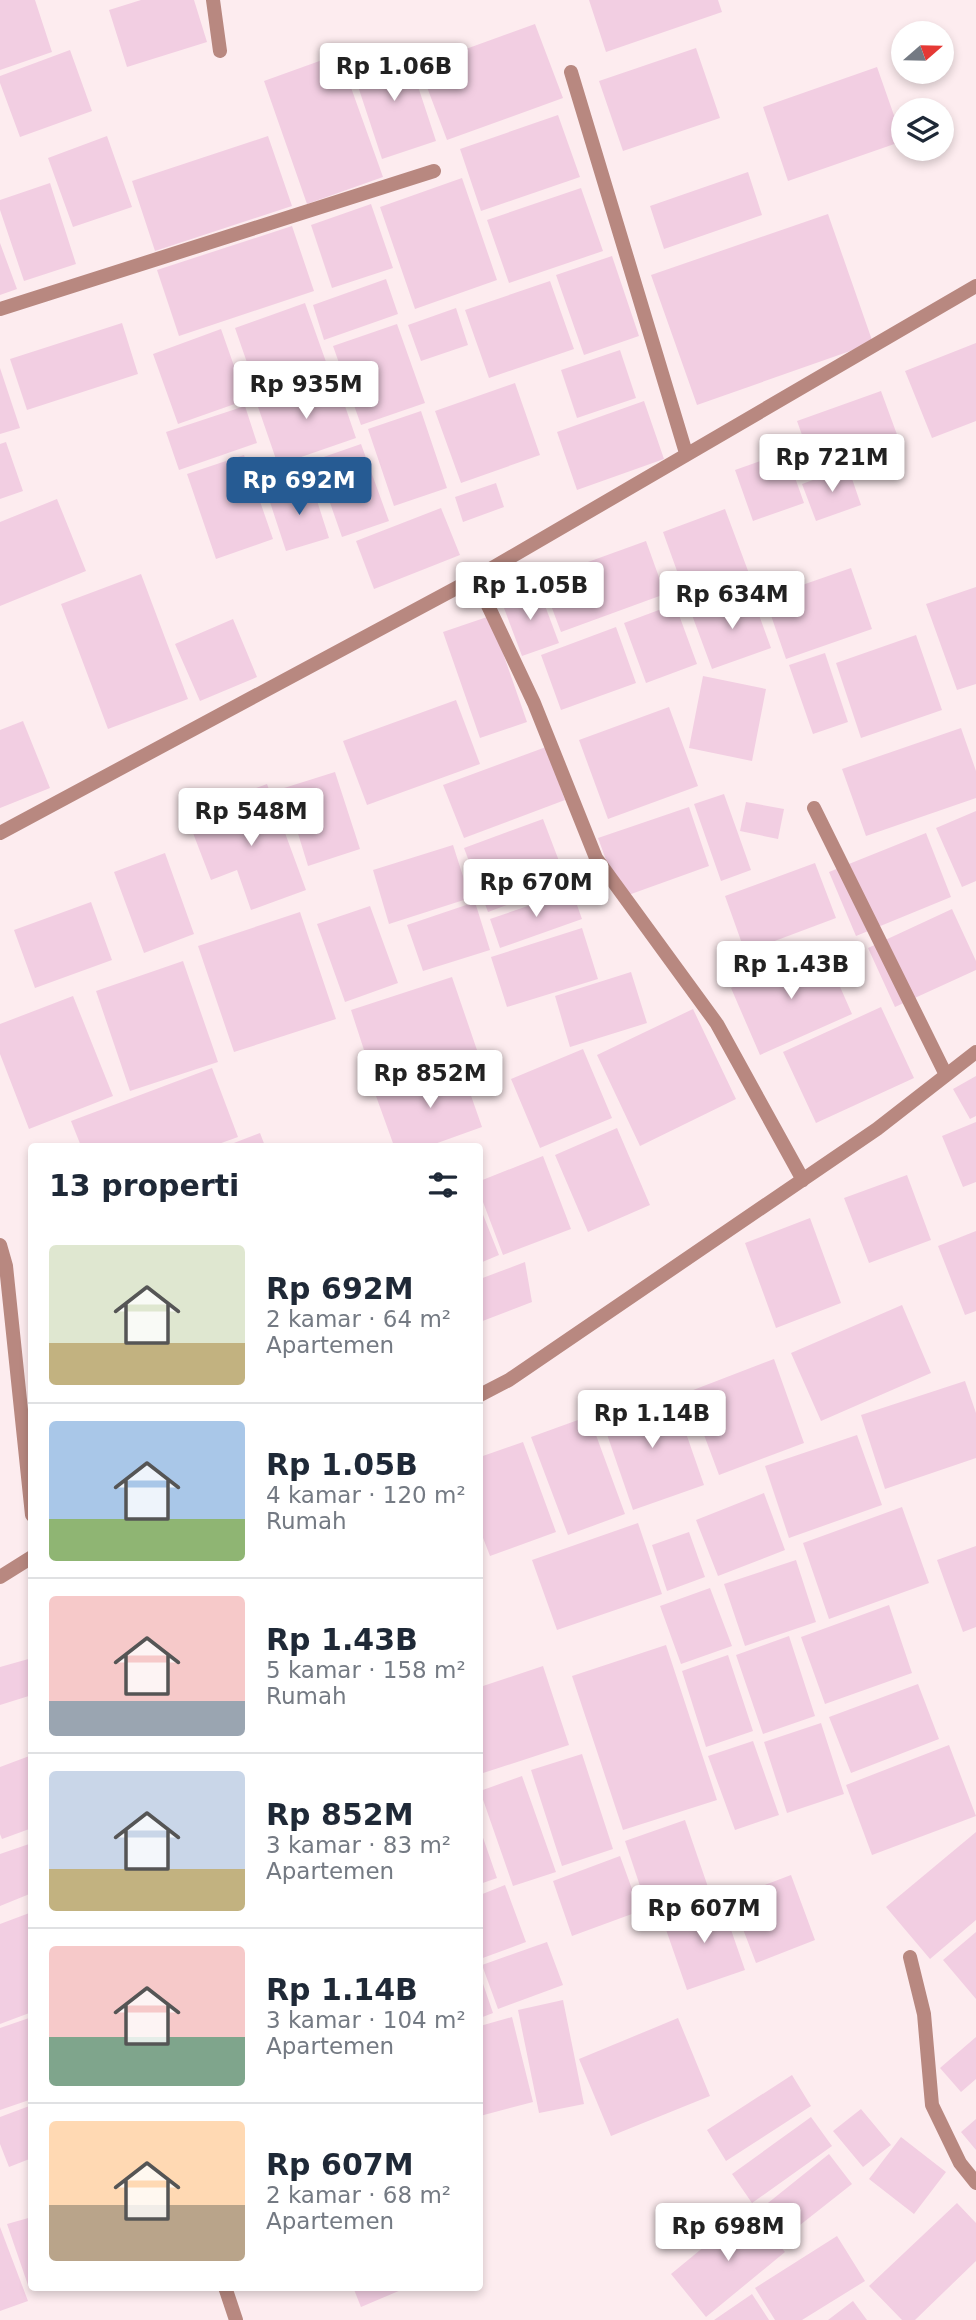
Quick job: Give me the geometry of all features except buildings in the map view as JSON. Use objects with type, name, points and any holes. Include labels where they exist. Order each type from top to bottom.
[{"type":"street","points":[[213,0],[220,51]]},
{"type":"street","points":[[571,72],[686,453]]},
{"type":"street","points":[[0,309],[434,171]]},
{"type":"street","points":[[0,833],[475,578],[976,286]]},
{"type":"street","points":[[475,578],[534,703],[596,858],[716,1024],[803,1180]]},
{"type":"street","points":[[814,808],[946,1075]]},
{"type":"street","points":[[483,1393],[509,1380],[877,1129],[976,1052]]},
{"type":"street","points":[[0,1245],[6,1266],[28,1477]]},
{"type":"street","points":[[0,1577],[28,1560]]},
{"type":"street","points":[[910,1956],[923,2014],[932,2105],[960,2164],[976,2183]]},
{"type":"street","points":[[226,2291],[236,2320]]}]
